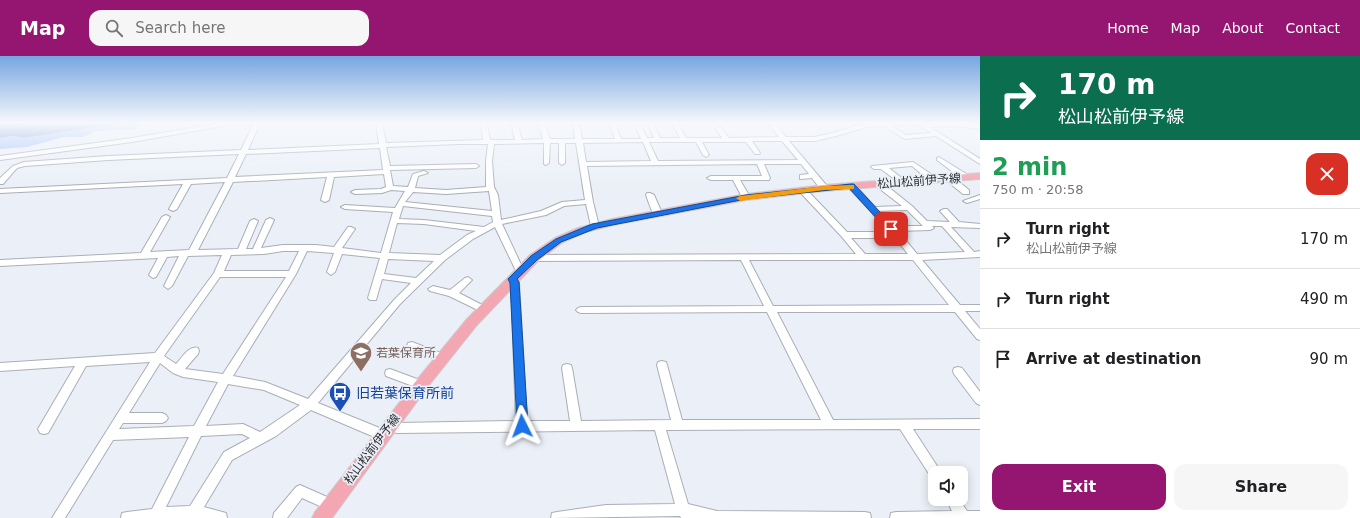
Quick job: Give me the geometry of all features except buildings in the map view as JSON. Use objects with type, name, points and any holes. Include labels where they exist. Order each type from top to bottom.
[{"type":"main road","name":"松山松前伊予線","points":[[321,518],[386,430],[442,358],[483,309],[534,258],[558,240],[595,226],[746,197],[824,188],[980,176]]},
{"type":"street","points":[[0,158],[97,145]]},
{"type":"street","points":[[30,164],[35,161],[107,145]]},
{"type":"street","points":[[168,286],[229,180],[246,145]]},
{"type":"street","points":[[382,145],[390,188]]},
{"type":"street","points":[[0,182],[15,167],[30,164],[398,145]]},
{"type":"street","points":[[489,145],[488,178],[493,191],[496,218],[520,271]]},
{"type":"street","points":[[546,163],[547,145]]},
{"type":"street","points":[[562,145],[562,163]]},
{"type":"street","points":[[580,145],[589,202],[595,226]]},
{"type":"street","points":[[647,145],[655,163]]},
{"type":"street","points":[[700,145],[706,155]]},
{"type":"street","points":[[751,145],[757,153]]},
{"type":"street","points":[[789,145],[824,188]]},
{"type":"street","points":[[954,145],[980,162]]},
{"type":"street","points":[[954,160],[941,160],[965,177]]},
{"type":"street","points":[[711,178],[766,178],[760,162]]},
{"type":"street","points":[[583,164],[803,162]]},
{"type":"street","points":[[901,182],[878,167],[913,164],[934,180]]},
{"type":"street","points":[[0,191],[332,176],[386,170],[476,166]]},
{"type":"street","points":[[373,298],[399,207],[410,190],[415,175],[424,173]]},
{"type":"street","points":[[325,200],[332,176]]},
{"type":"street","points":[[803,177],[815,176]]},
{"type":"street","points":[[735,178],[746,197]]},
{"type":"street","points":[[950,179],[966,192]]},
{"type":"street","points":[[173,209],[188,182]]},
{"type":"street","points":[[845,235],[930,228],[909,208],[879,184]]},
{"type":"street","points":[[851,186],[916,257],[980,336]]},
{"type":"street","points":[[355,192],[382,191],[390,188],[446,192],[491,189]]},
{"type":"street","points":[[802,190],[845,235],[863,258]]},
{"type":"street","points":[[650,195],[658,213]]},
{"type":"street","points":[[967,201],[980,197]]},
{"type":"street","points":[[345,207],[399,207],[496,218],[543,213],[558,205],[589,202]]},
{"type":"street","points":[[872,209],[909,208]]},
{"type":"street","points":[[944,211],[956,224]]},
{"type":"street","points":[[144,256],[166,217]]},
{"type":"street","points":[[193,513],[228,456],[272,432],[309,405],[397,302],[418,281],[442,258],[470,237],[484,229],[496,218]]},
{"type":"street","points":[[256,251],[270,220]]},
{"type":"street","points":[[241,251],[254,221]]},
{"type":"street","points":[[394,221],[424,222],[484,229]]},
{"type":"street","points":[[925,223],[980,226]]},
{"type":"street","points":[[943,223],[976,254]]},
{"type":"street","points":[[331,272],[338,250],[350,229]]},
{"type":"street","points":[[0,263],[164,254],[256,251],[283,248],[338,250],[384,256],[442,258]]},
{"type":"street","points":[[155,516],[225,379],[292,274],[304,248]]},
{"type":"street","points":[[58,518],[158,357],[218,274],[228,251]]},
{"type":"street","points":[[153,275],[164,254]]},
{"type":"street","points":[[534,258],[863,258],[976,254]]},
{"type":"street","points":[[744,258],[828,424]]},
{"type":"street","points":[[218,274],[292,274]]},
{"type":"street","points":[[379,276],[418,281]]},
{"type":"street","points":[[512,279],[515,282],[522,426]]},
{"type":"street","points":[[452,294],[468,280]]},
{"type":"street","points":[[433,289],[452,294],[483,309]]},
{"type":"street","points":[[581,310],[980,308]]},
{"type":"street","points":[[412,346],[442,358]]},
{"type":"street","points":[[177,370],[194,351]]},
{"type":"street","points":[[0,367],[158,357],[183,373],[265,386],[309,405],[386,430],[398,428],[576,425],[980,424]]},
{"type":"street","points":[[44,429],[83,361]]},
{"type":"street","points":[[662,365],[678,425]]},
{"type":"street","points":[[567,368],[576,425]]},
{"type":"street","points":[[958,371],[980,400]]},
{"type":"street","points":[[390,372],[421,385]]},
{"type":"street","points":[[120,418],[162,418]]},
{"type":"street","points":[[903,424],[930,466]]},
{"type":"street","points":[[659,425],[685,514]]},
{"type":"street","points":[[110,435],[243,429],[260,438]]},
{"type":"street","points":[[279,518],[300,491],[331,505]]},
{"type":"street","points":[[956,506],[964,518]]},
{"type":"street","points":[[557,518],[606,512],[685,514],[695,511],[719,518],[865,518]]},
{"type":"street","points":[[127,518],[193,513],[205,513],[221,518]]},
{"type":"street","points":[[896,518],[980,517]]},
{"type":"shaded area","points":[[0,145],[36,145],[27,147],[0,149]]},
{"type":"slow traffic","points":[[740,198],[782,192],[852,187]]},
{"type":"place","name":"若葉保育所","points":[[361,372]]},
{"type":"place","name":"旧若葉保育所前","points":[[340,412]]},
{"type":"route","points":[[522,426],[515,282],[512,279],[534,258],[558,240],[570,234],[612,222],[746,197],[851,186],[891,229]]}]
